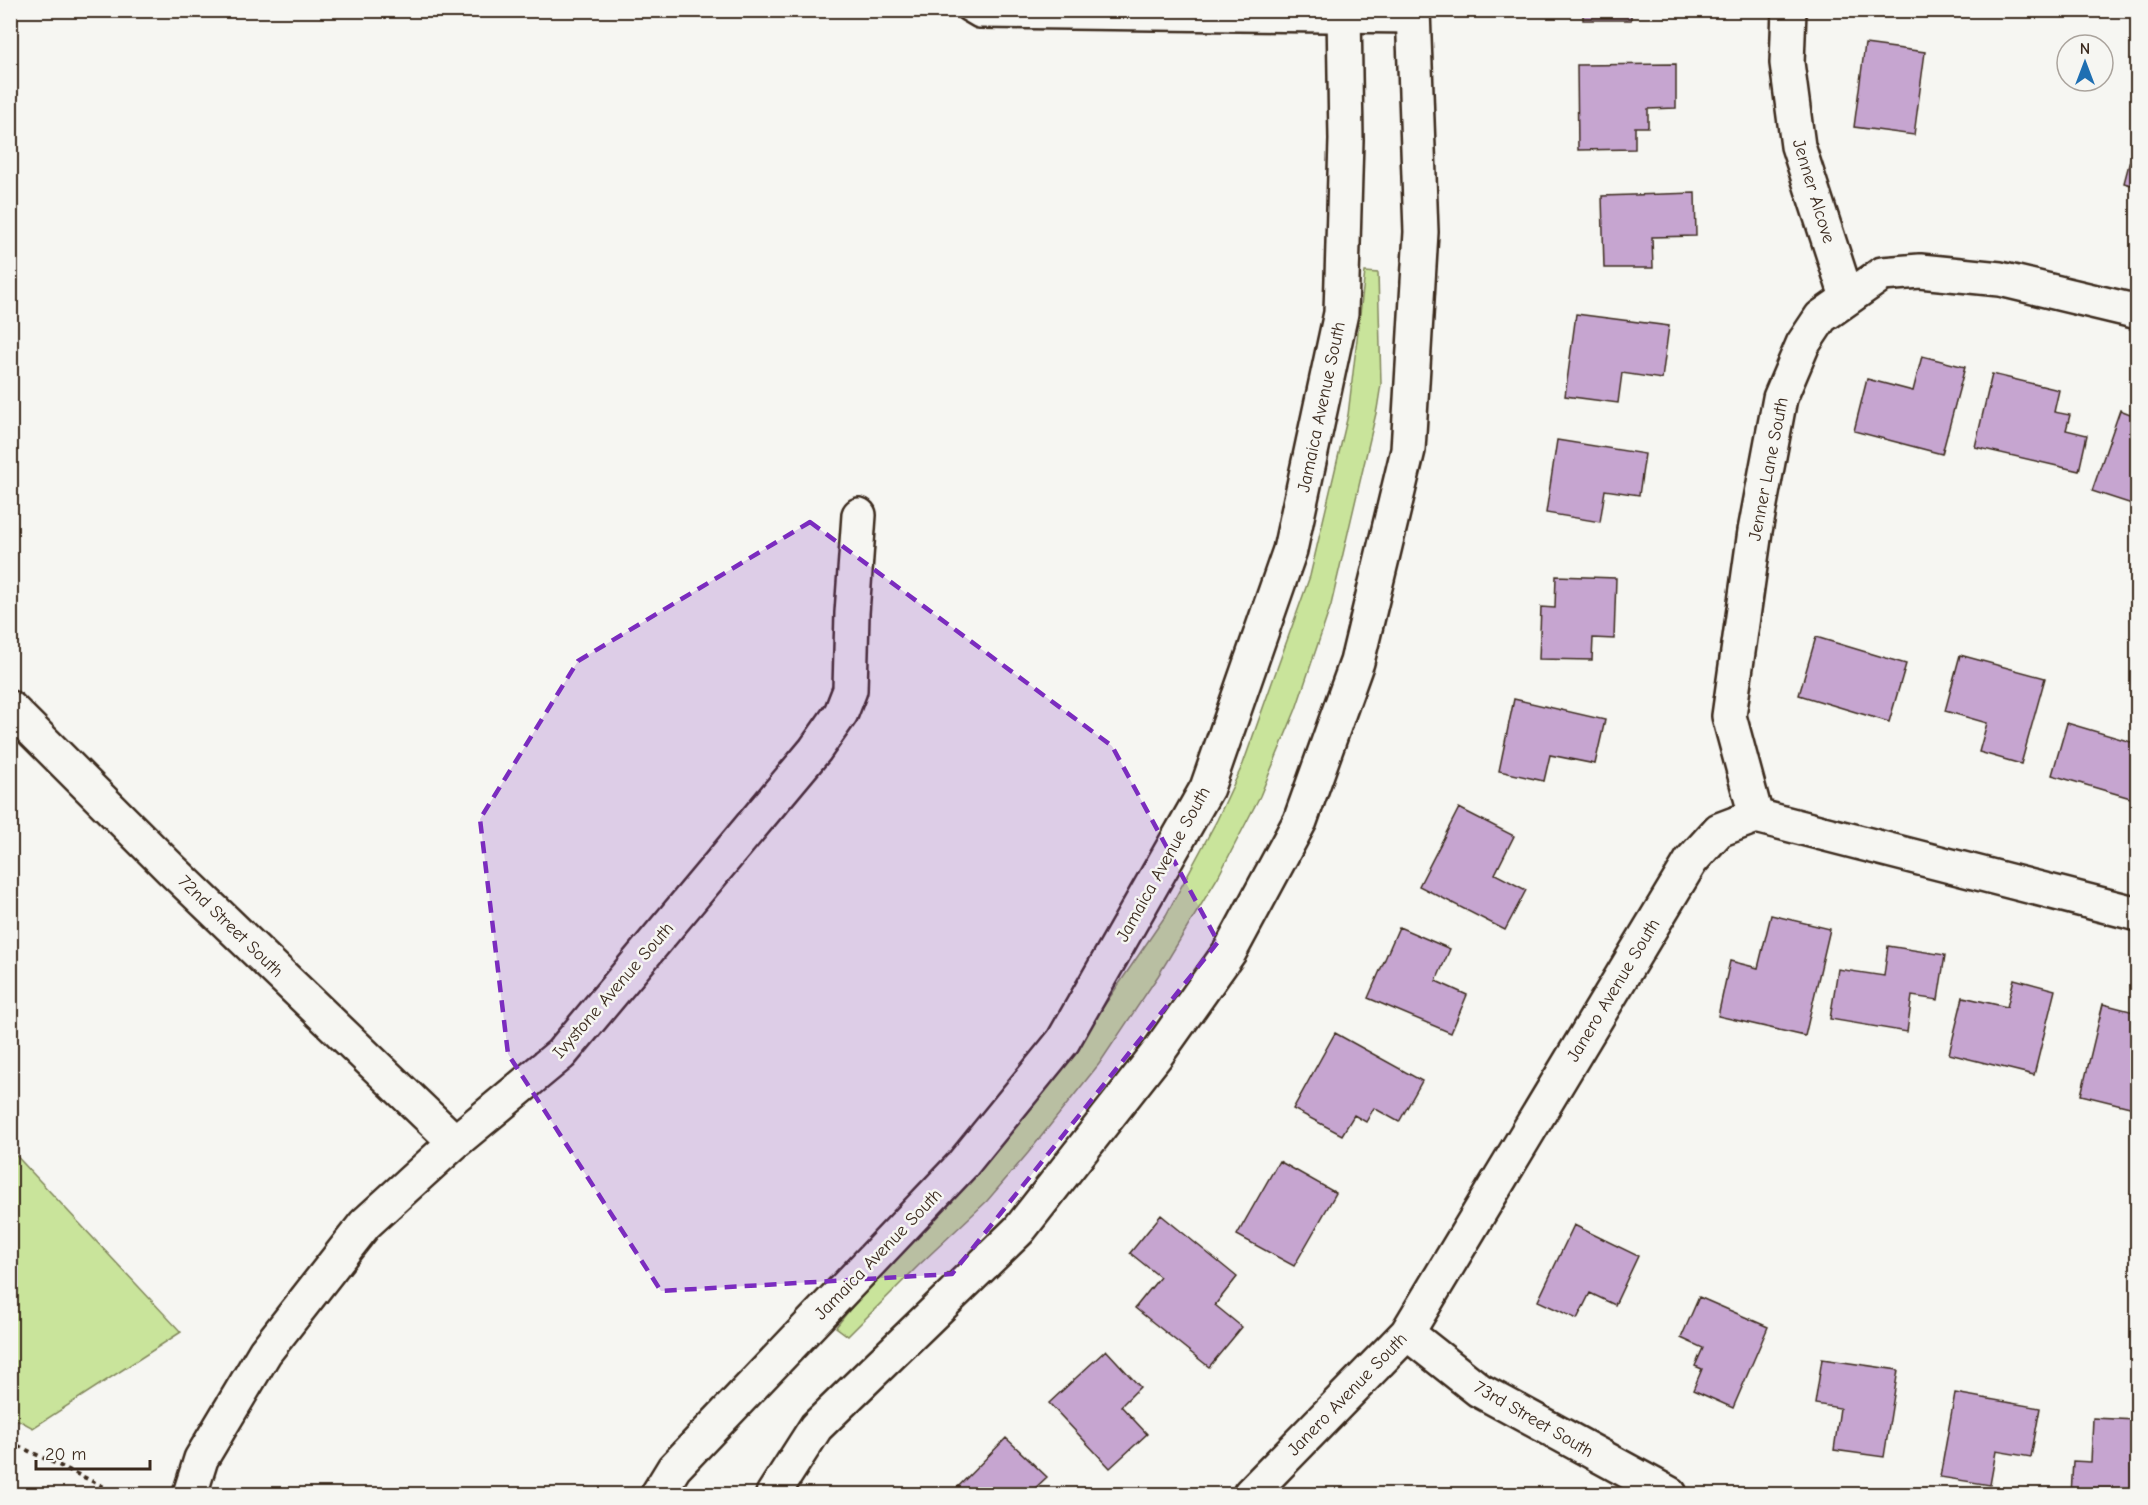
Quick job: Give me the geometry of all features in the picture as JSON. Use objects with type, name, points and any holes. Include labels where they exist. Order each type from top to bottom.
[{"type":"street","name":"Jenner Alcove","points":[[1789,10],[1786,63],[1798,146],[1847,297]]},
{"type":"street","name":"Jamaica Avenue South","points":[[658,1494],[674,1468],[962,1165],[1063,1041],[1207,788],[1290,550],[1341,313],[1346,140],[1344,16]]},
{"type":"street","points":[[773,1494],[816,1427],[1019,1230],[1157,1054],[1230,951],[1300,821],[1357,662],[1408,450],[1421,231],[1413,16]]},
{"type":"street","name":"Jenner Lane South","points":[[1756,816],[1730,716],[1755,531],[1780,398],[1803,344],[1821,317],[1882,274],[1920,271],[2000,279],[2138,312]]},
{"type":"street","name":"Ivystone Avenue South","points":[[190,1494],[201,1459],[265,1352],[365,1224],[455,1142],[561,1054],[815,750],[841,713],[850,690],[852,613],[859,515]]},
{"type":"street","name":"72nd Street South","points":[[10,708],[171,869],[455,1142]]},
{"type":"street","points":[[1756,816],[2138,914]]},
{"type":"street","name":"Janero Avenue South","points":[[1250,1494],[1407,1333],[1690,861],[1719,830],[1756,816]]},
{"type":"street","name":"73rd Street South","points":[[1407,1333],[1479,1390],[1670,1494]]},
{"type":"lane","points":[[967,10],[979,17],[1413,16]]},
{"type":"path","points":[[10,1442],[119,1494]]},
{"type":"highlighted area","points":[[810,522],[1112,746],[1218,942],[952,1274],[661,1291],[508,1054],[480,819],[578,661]]},
{"type":"green space","points":[[1365,272],[1378,273],[1381,384],[1377,409],[1331,605],[1296,709],[1260,796],[1218,877],[1158,976],[1099,1064],[987,1201],[848,1336],[836,1327],[903,1242],[973,1173],[1095,1019],[1166,915],[1217,820],[1243,764],[1310,576],[1348,415]]},
{"type":"green space","points":[[10,1149],[181,1332],[33,1428],[11,1416]]},
{"type":"building","points":[[1583,10],[1631,10],[1631,20],[1583,20]]},
{"type":"building","points":[[1973,10],[2015,10],[2014,16]]},
{"type":"building","points":[[1865,44],[1925,52],[1914,135],[1854,127]]},
{"type":"building","points":[[1676,64],[1676,108],[1648,109],[1648,127],[1635,127],[1635,149],[1578,150],[1577,65]]},
{"type":"building","points":[[2138,130],[2138,187],[2124,183]]},
{"type":"building","points":[[1695,193],[1696,236],[1652,237],[1653,268],[1604,268],[1602,196]]},
{"type":"building","points":[[1576,314],[1669,326],[1662,379],[1622,373],[1618,403],[1565,396]]},
{"type":"building","points":[[1922,356],[1965,367],[1942,454],[1854,431],[1867,379],[1913,391]]},
{"type":"building","points":[[1992,374],[2059,390],[2054,412],[2070,415],[2066,430],[2087,435],[2079,471],[1975,447]]},
{"type":"building","points":[[2120,410],[2138,417],[2138,506],[2092,491]]},
{"type":"building","points":[[1557,440],[1645,454],[1639,495],[1605,490],[1600,522],[1546,513]]},
{"type":"building","points":[[1556,576],[1616,578],[1614,639],[1593,638],[1592,660],[1539,659],[1541,607],[1555,608]]},
{"type":"building","points":[[1816,637],[1906,664],[1889,722],[1799,695]]},
{"type":"building","points":[[1960,655],[2045,678],[2021,764],[1979,752],[1987,723],[1945,711]]},
{"type":"building","points":[[1514,699],[1605,720],[1595,764],[1550,755],[1544,781],[1499,771]]},
{"type":"building","points":[[2067,723],[2138,744],[2138,788],[2134,799],[2052,775]]},
{"type":"building","points":[[1459,808],[1514,836],[1495,874],[1526,890],[1505,930],[1419,886]]},
{"type":"building","points":[[1771,915],[1830,929],[1805,1036],[1718,1016],[1730,961],[1758,968]]},
{"type":"building","points":[[1399,927],[1450,949],[1436,981],[1467,995],[1451,1033],[1368,998]]},
{"type":"building","points":[[1888,946],[1945,955],[1938,1000],[1912,996],[1907,1032],[1830,1019],[1838,969],[1884,976]]},
{"type":"building","points":[[2014,979],[2055,990],[2034,1075],[1949,1054],[1963,997],[2007,1007]]},
{"type":"building","points":[[2103,1004],[2138,1013],[2138,1109],[2081,1095]]},
{"type":"building","points":[[1335,1033],[1422,1081],[1399,1122],[1374,1108],[1366,1122],[1354,1115],[1342,1135],[1293,1109]]},
{"type":"building","points":[[1279,1161],[1336,1193],[1294,1266],[1237,1235]]},
{"type":"building","points":[[1161,1215],[1237,1277],[1215,1305],[1242,1327],[1209,1367],[1135,1308],[1160,1277],[1130,1253]]},
{"type":"building","points":[[1574,1225],[1638,1256],[1615,1305],[1590,1293],[1577,1319],[1538,1301]]},
{"type":"building","points":[[1699,1297],[1768,1327],[1733,1408],[1693,1390],[1702,1369],[1695,1366],[1703,1348],[1681,1338]]},
{"type":"building","points":[[1106,1350],[1140,1387],[1121,1406],[1147,1434],[1110,1468],[1049,1403]]},
{"type":"building","points":[[1822,1359],[1898,1370],[1884,1457],[1834,1450],[1840,1408],[1815,1404]]},
{"type":"building","points":[[1955,1393],[2040,1408],[2031,1457],[1996,1451],[1990,1485],[1940,1477]]},
{"type":"building","points":[[2093,1418],[2138,1420],[2138,1494],[2071,1494],[2073,1461],[2091,1462]]},
{"type":"building","points":[[1006,1438],[1047,1477],[1031,1492],[1034,1494],[951,1494]]}]
